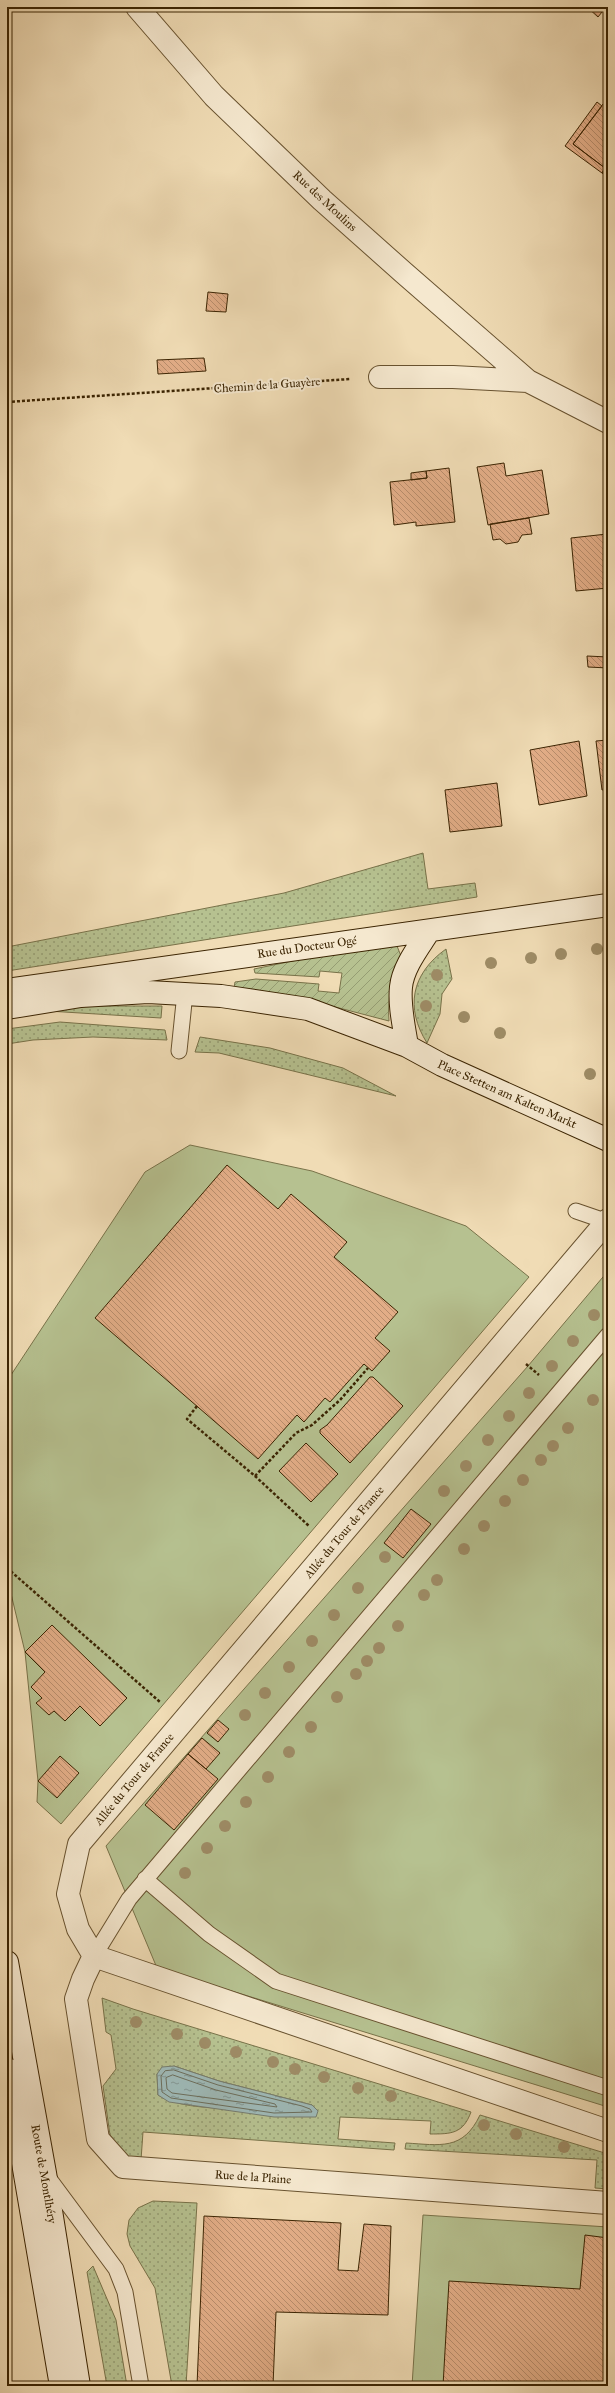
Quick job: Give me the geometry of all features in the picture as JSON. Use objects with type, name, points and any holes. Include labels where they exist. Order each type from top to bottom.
[{"type":"street","name":"Rue des Moulins","points":[[137,7],[214,96],[322,200],[528,381]]},
{"type":"street","points":[[380,377],[453,377],[528,381],[608,422]]},
{"type":"street","name":"Rue du Docteur Ogé","points":[[7,990],[608,905]]},
{"type":"street","points":[[7,1008],[81,996],[148,992],[221,996],[308,1009],[407,1046],[402,1011],[401,985],[410,962],[429,931]]},
{"type":"street","name":"Place Stetten am Kalten Markt","points":[[407,1046],[442,1065],[608,1140]]},
{"type":"street","name":"Allée du Tour de France","points":[[94,1956],[78,1930],[68,1894],[79,1844],[608,1221]]},
{"type":"street","points":[[94,1956],[608,2131]]},
{"type":"street","name":"Rue de la Plaine","points":[[94,1956],[83,1979],[76,1999],[98,2139],[123,2167],[608,2203]]},
{"type":"street","name":"Route de Montlhéry","points":[[7,1962],[10,1994],[45,2173],[78,2386]]},
{"type":"street","name":"Route de Montlhéry","points":[[7,2069],[61,2386]]},
{"type":"lane","points":[[179,1051],[184,993]]},
{"type":"lane","points":[[576,1211],[608,1221]]},
{"type":"lane","points":[[94,1956],[128,1899],[560,1394],[608,1335]]},
{"type":"lane","points":[[145,1879],[209,1934],[276,1981],[608,2088]]},
{"type":"lane","points":[[45,2173],[116,2269],[124,2292],[141,2386]]},
{"type":"path","name":"Chemin de la Guayère","points":[[7,402],[380,377]]},
{"type":"path","points":[[503,1344],[560,1394]]},
{"type":"path","points":[[255,1476],[296,1433],[312,1426],[340,1400],[368,1368]]},
{"type":"path","points":[[198,1406],[187,1419],[255,1476],[312,1530]]},
{"type":"path","points":[[7,1568],[183,1722]]},
{"type":"green space","points":[[423,853],[428,889],[475,883],[477,897],[7,971],[7,947],[284,893]]},
{"type":"green space","points":[[397,946],[401,956],[391,988],[389,1021],[297,997],[234,988],[235,982],[256,979],[319,984],[318,991],[339,993],[342,973],[320,971],[319,977],[255,973],[254,969],[336,952]]},
{"type":"green space","points":[[446,949],[452,979],[442,994],[440,1014],[427,1043],[420,1030],[416,1017],[414,1004],[415,992],[425,969]]},
{"type":"green space","points":[[88,1006],[162,1006],[161,1018],[48,1011]]},
{"type":"green space","points":[[60,1022],[165,1030],[167,1040],[93,1037],[33,1040],[7,1044],[7,1029]]},
{"type":"green space","points":[[200,1037],[270,1048],[343,1068],[396,1096],[219,1053],[195,1052]]},
{"type":"green space","points":[[190,1145],[312,1171],[466,1226],[529,1277],[61,1824],[37,1802],[38,1781],[25,1652],[7,1577],[7,1381],[145,1172]]},
{"type":"green space","points":[[608,1271],[608,2107],[157,1968],[106,1846],[528,1366]]},
{"type":"green space","points":[[102,1998],[133,2009],[471,2112],[468,2119],[460,2129],[450,2133],[437,2134],[430,2134],[431,2121],[340,2117],[338,2139],[395,2143],[394,2150],[143,2132],[141,2160],[127,2157],[110,2135],[103,2086],[116,2069],[111,2035],[106,2032]],"holes":[[[174,2066],[219,2081],[312,2105],[254,2108],[211,2108],[190,2106],[172,2102],[158,2095],[157,2074]]]},
{"type":"green space","points":[[480,2115],[608,2154],[608,2189],[595,2188],[597,2160],[405,2149],[406,2143],[440,2145],[458,2140],[466,2135]]},
{"type":"green space","points":[[153,2201],[197,2203],[186,2386],[172,2386],[155,2288],[130,2246],[127,2234],[129,2220],[138,2208]]},
{"type":"green space","points":[[423,2215],[608,2227],[608,2386],[412,2386]]},
{"type":"green space","points":[[93,2266],[116,2320],[127,2386],[107,2386],[87,2272]]},
{"type":"water","points":[[174,2066],[219,2081],[312,2105],[318,2111],[316,2117],[274,2117],[169,2102],[158,2095],[157,2074],[162,2067]]},
{"type":"building","points":[[587,7],[606,7],[598,17]]},
{"type":"building","points":[[597,102],[602,106],[573,144],[605,168],[602,173],[565,146]]},
{"type":"building","points":[[603,104],[608,107],[608,178],[602,173],[605,168],[573,144]]},
{"type":"building","points":[[208,292],[228,294],[226,312],[206,311]]},
{"type":"building","points":[[204,358],[206,371],[158,374],[157,360]]},
{"type":"building","points":[[504,463],[506,476],[542,470],[549,514],[488,525],[477,467]]},
{"type":"building","points":[[449,468],[455,522],[416,526],[416,522],[394,525],[390,482],[427,478],[426,471]]},
{"type":"building","points":[[426,471],[427,478],[411,480],[411,473]]},
{"type":"building","points":[[529,518],[532,534],[522,535],[518,542],[506,544],[500,539],[493,540],[490,524]]},
{"type":"building","points":[[607,534],[608,588],[576,591],[571,538]]},
{"type":"building","points":[[587,656],[608,657],[608,668],[588,667]]},
{"type":"building","points":[[608,740],[608,789],[602,790],[596,741]]},
{"type":"building","points":[[579,741],[587,796],[539,805],[530,750]]},
{"type":"building","points":[[497,783],[502,826],[450,832],[445,790]]},
{"type":"building","points":[[227,1165],[278,1209],[291,1194],[347,1242],[334,1257],[398,1312],[375,1338],[390,1351],[372,1371],[364,1364],[330,1402],[325,1398],[304,1422],[297,1415],[258,1459],[95,1318]]},
{"type":"building","points":[[370,1377],[373,1377],[403,1406],[350,1463],[320,1433],[320,1430],[327,1425]]},
{"type":"building","points":[[306,1443],[338,1474],[311,1502],[279,1471]]},
{"type":"building","points":[[411,1509],[431,1524],[403,1558],[384,1543]]},
{"type":"building","points":[[52,1625],[127,1698],[100,1726],[80,1706],[65,1721],[54,1711],[49,1715],[36,1703],[42,1698],[31,1687],[45,1672],[25,1652]]},
{"type":"building","points":[[218,1720],[229,1729],[218,1742],[207,1733]]},
{"type":"building","points":[[202,1738],[220,1753],[206,1769],[188,1754]]},
{"type":"building","points":[[188,1754],[218,1779],[174,1830],[145,1805]]},
{"type":"building","points":[[60,1756],[79,1773],[57,1798],[38,1781]]},
{"type":"building","points":[[204,2216],[341,2223],[338,2270],[358,2271],[364,2224],[391,2226],[388,2315],[276,2312],[273,2386],[197,2386]]},
{"type":"building","points":[[585,2235],[608,2238],[608,2386],[443,2386],[449,2281],[580,2289]]}]
